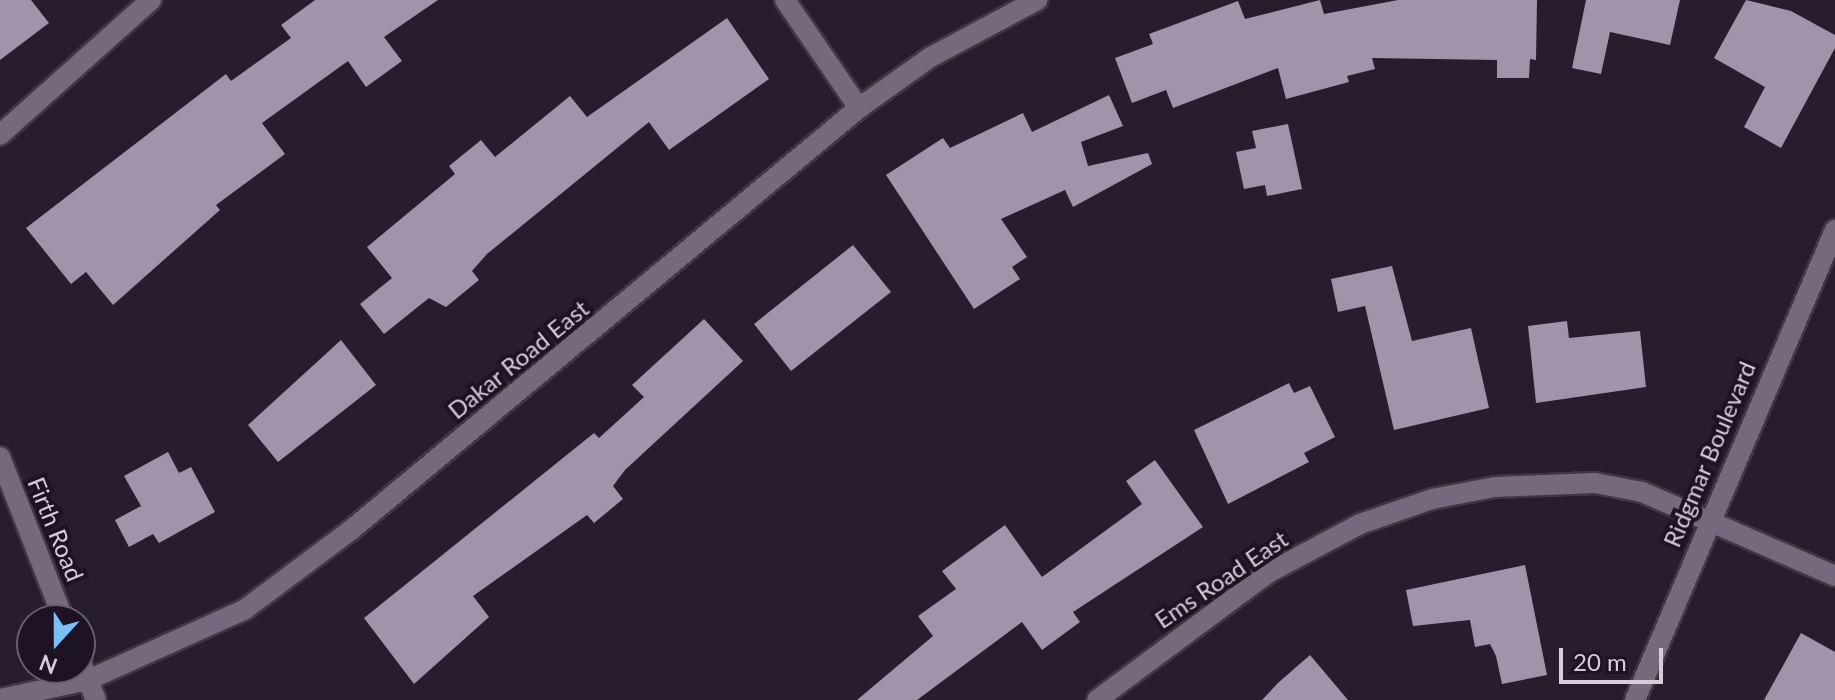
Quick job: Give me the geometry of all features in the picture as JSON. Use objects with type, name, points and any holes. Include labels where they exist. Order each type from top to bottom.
[{"type":"street","points":[[0,135],[151,0]]},
{"type":"street","points":[[785,0],[859,108]]},
{"type":"street","name":"Dakar Road East","points":[[96,676],[244,610],[351,530],[859,108],[929,58],[1037,0]]},
{"type":"street","name":"Ridgmar Boulevard","points":[[1635,700],[1835,230]]},
{"type":"street","name":"Firth Road","points":[[0,457],[58,604]]},
{"type":"street","name":"Ems Road East","points":[[1097,700],[1268,573],[1360,524],[1432,499],[1595,483],[1709,520],[1835,576]]},
{"type":"street","name":"Dakar Road East","points":[[0,699],[69,684]]},
{"type":"building","points":[[0,0],[31,0],[49,23],[0,60]]},
{"type":"building","points":[[315,0],[438,0],[384,37],[402,61],[366,87],[348,61],[262,123],[285,154],[216,205],[220,210],[113,305],[86,272],[71,284],[26,228],[226,74],[231,81],[291,38],[281,25]]},
{"type":"building","points":[[1320,0],[1324,14],[1398,0],[1537,0],[1536,60],[1530,59],[1529,78],[1497,78],[1497,60],[1372,58],[1375,69],[1347,76],[1349,82],[1286,99],[1278,68],[1173,108],[1166,90],[1132,103],[1115,58],[1153,44],[1149,34],[1238,1],[1245,19]]},
{"type":"building","points":[[1586,0],[1680,0],[1670,45],[1610,32],[1601,74],[1572,68]]},
{"type":"building","points":[[1746,0],[1791,11],[1835,35],[1835,48],[1781,148],[1744,127],[1765,87],[1714,58]]},
{"type":"building","points":[[727,18],[769,79],[669,150],[649,122],[487,254],[472,271],[479,280],[446,307],[429,298],[384,334],[360,304],[392,278],[367,247],[455,174],[449,166],[481,140],[495,157],[570,96],[587,117]]},
{"type":"building","points":[[1109,95],[1123,126],[1081,142],[1088,166],[1148,153],[1152,164],[1073,207],[1065,190],[1001,219],[1027,257],[1012,267],[1020,279],[974,309],[886,175],[943,138],[950,148],[1023,113],[1032,132]]},
{"type":"building","points":[[1288,124],[1302,189],[1267,196],[1265,185],[1244,189],[1236,152],[1256,148],[1252,131]]},
{"type":"building","points":[[853,245],[891,292],[791,371],[754,324]]},
{"type":"building","points":[[1392,266],[1412,341],[1471,328],[1489,408],[1394,430],[1365,306],[1338,312],[1331,279]]},
{"type":"building","points":[[704,319],[743,361],[625,470],[613,486],[623,499],[594,523],[587,515],[473,596],[489,617],[414,684],[364,618],[594,433],[599,438],[644,397],[632,385]]},
{"type":"building","points":[[1567,321],[1569,338],[1640,331],[1646,387],[1536,403],[1528,326]]},
{"type":"building","points":[[341,340],[376,385],[278,462],[248,425]]},
{"type":"building","points":[[1289,383],[1294,393],[1310,386],[1335,437],[1304,453],[1309,462],[1228,504],[1194,430]]},
{"type":"building","points":[[168,452],[179,473],[191,467],[215,512],[159,543],[153,534],[129,547],[115,520],[141,506],[124,476]]},
{"type":"building","points":[[1155,460],[1203,527],[1073,612],[1080,622],[1042,650],[1022,622],[917,700],[857,700],[933,636],[918,616],[956,589],[942,571],[1005,525],[1042,577],[1142,504],[1126,481]]},
{"type":"building","points":[[1525,565],[1547,675],[1502,684],[1490,644],[1475,647],[1470,620],[1413,626],[1406,590]]},
{"type":"building","points":[[1801,633],[1835,652],[1835,700],[1764,700]]},
{"type":"building","points":[[1310,655],[1348,700],[1262,700],[1278,683]]}]
